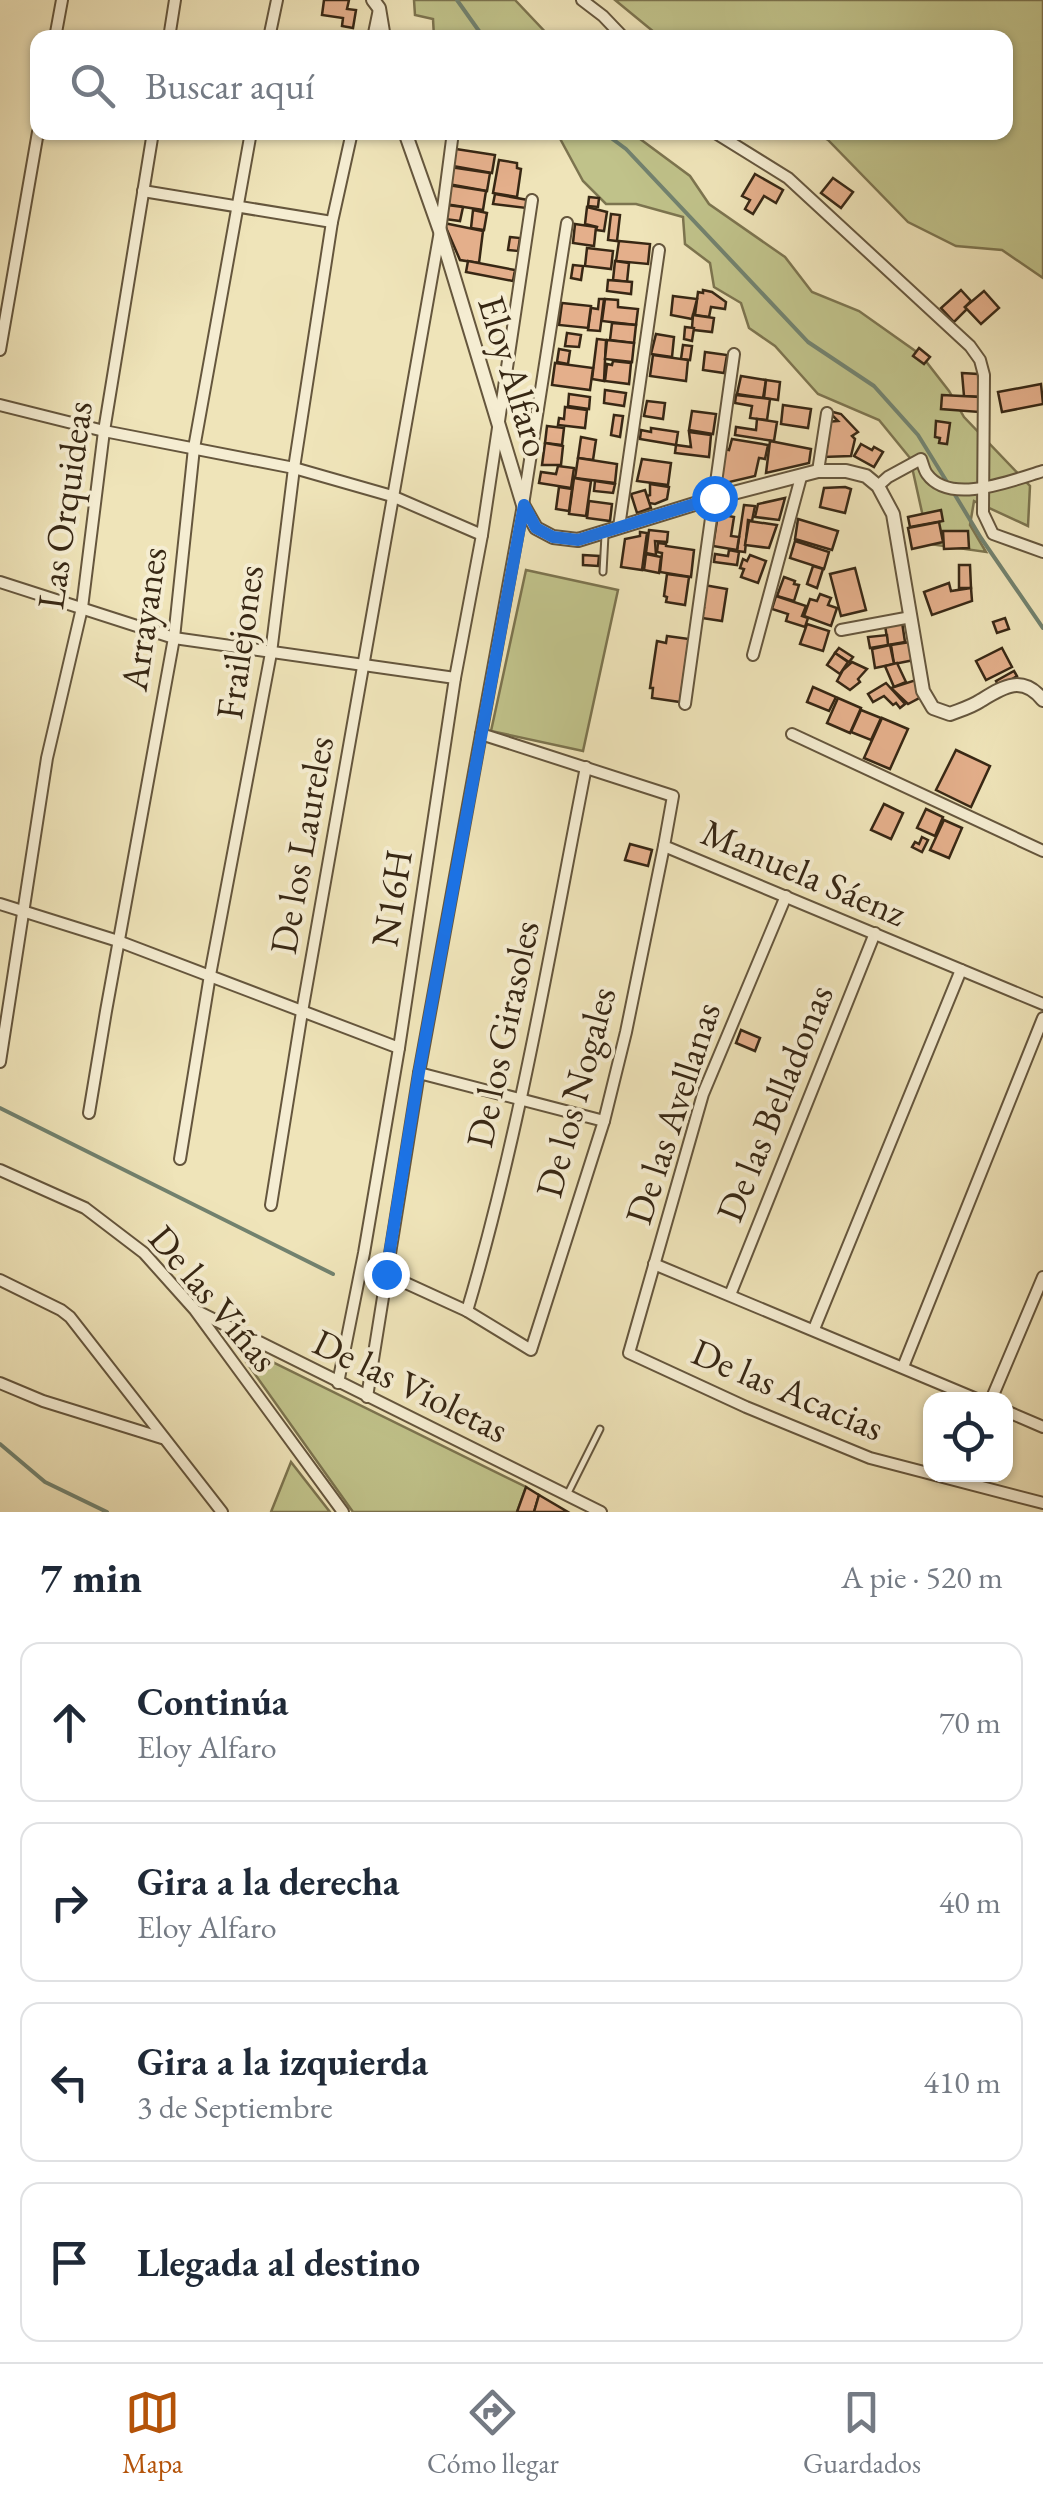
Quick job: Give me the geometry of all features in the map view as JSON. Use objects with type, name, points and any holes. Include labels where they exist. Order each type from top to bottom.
[{"type":"street","points":[[56,30],[62,0]]},
{"type":"street","points":[[170,30],[175,0]]},
{"type":"street","points":[[270,30],[276,0]]},
{"type":"street","points":[[582,0],[616,30]]},
{"type":"street","points":[[373,30],[376,4]]},
{"type":"street","points":[[376,4],[382,30]]},
{"type":"street","points":[[0,350],[37,140]]},
{"type":"street","name":"Las Orquideas","points":[[0,1062],[48,758],[82,608],[104,431],[152,140]]},
{"type":"street","name":"Arrayanes","points":[[90,1112],[174,638],[194,448],[249,140]]},
{"type":"street","name":"Frailejones","points":[[180,1158],[271,653],[294,468],[332,222],[350,140]]},
{"type":"street","name":"Eloy Alfaro","points":[[408,140],[440,231],[524,505],[536,528],[553,537],[578,540],[714,498],[818,472],[846,470],[866,476],[878,486]]},
{"type":"street","name":"De los Laureles","points":[[271,1204],[440,231],[451,140]]},
{"type":"street","points":[[727,140],[788,178],[970,346],[984,374],[982,513],[993,534],[1043,552]]},
{"type":"street","points":[[142,191],[332,222]]},
{"type":"street","name":"N16H","points":[[338,1382],[399,1048],[532,200]]},
{"type":"street","points":[[367,1397],[419,1072],[524,505],[567,223]]},
{"type":"street","points":[[612,529],[660,250]]},
{"type":"street","points":[[686,704],[734,354]]},
{"type":"street","points":[[0,405],[104,431],[294,468],[392,496],[482,535]]},
{"type":"street","points":[[818,472],[826,414]]},
{"type":"street","points":[[1043,471],[984,488],[956,491],[928,477],[920,459],[888,476],[878,486],[893,514],[924,691],[933,708],[950,714],[978,703],[994,690],[1017,684],[1035,690],[1043,700]]},
{"type":"street","points":[[754,654],[800,477]]},
{"type":"street","points":[[0,582],[174,638],[455,678]]},
{"type":"street","points":[[841,630],[911,618]]},
{"type":"street","name":"Manuela Sáenz","points":[[482,734],[673,796],[664,846],[1043,1004]]},
{"type":"street","points":[[792,734],[1043,851]]},
{"type":"street","name":"De los Girasoles","points":[[467,1312],[521,1100],[586,767]]},
{"type":"street","name":"De los Nogales","points":[[467,1312],[531,1350],[604,1121],[664,846]]},
{"type":"street","name":"De las Avellanas","points":[[628,1353],[704,1094],[786,896]]},
{"type":"street","points":[[0,904],[118,940],[399,1048]]},
{"type":"street","name":"De las Belladonas","points":[[730,1295],[874,934]]},
{"type":"street","points":[[814,1329],[961,970]]},
{"type":"street","points":[[902,1367],[1043,1018]]},
{"type":"street","points":[[419,1072],[604,1121]]},
{"type":"street","name":"De las Viñas","points":[[0,1170],[85,1208],[144,1253],[195,1310],[343,1512]]},
{"type":"street","points":[[654,1264],[960,1392]]},
{"type":"street","points":[[386,1274],[467,1312]]},
{"type":"street","points":[[994,1392],[1043,1278]]},
{"type":"street","points":[[0,1280],[70,1317],[222,1512]]},
{"type":"street","name":"De las Violetas","points":[[195,1310],[601,1512]]},
{"type":"street","name":"De las Acacias","points":[[628,1353],[870,1458],[923,1470]]},
{"type":"street","points":[[0,1383],[43,1401],[164,1439]]},
{"type":"street","points":[[1013,1413],[1043,1426]]},
{"type":"street","name":"De las Acacias","points":[[972,1482],[1043,1503]]},
{"type":"lane","points":[[603,572],[612,529]]},
{"type":"lane","points":[[567,1495],[600,1429]]},
{"type":"green space","points":[[414,0],[515,0],[543,30],[434,30],[433,19],[415,15]]},
{"type":"green space","points":[[615,0],[1043,0],[1043,278],[1002,250],[956,246],[908,222],[828,140],[1013,140],[1013,30],[651,30]]},
{"type":"green space","points":[[561,140],[641,140],[690,176],[709,204],[785,257],[812,292],[859,311],[921,355],[964,417],[1030,486],[1028,526],[974,501],[970,525],[986,552],[929,544],[910,458],[879,420],[818,394],[775,346],[749,328],[741,303],[714,287],[710,263],[685,244],[683,217],[636,204],[606,204],[583,181]]},
{"type":"green space","points":[[526,570],[618,590],[583,751],[491,731]]},
{"type":"green space","points":[[232,1342],[526,1487],[517,1512],[353,1512]]},
{"type":"green space","points":[[291,1462],[330,1512],[271,1512]]},
{"type":"building","points":[[324,0],[349,0],[347,9],[356,10],[353,28],[342,26],[343,18],[322,15]]},
{"type":"building","points":[[456,149],[495,155],[492,173],[453,166]]},
{"type":"building","points":[[499,160],[517,163],[521,169],[517,197],[493,193]]},
{"type":"building","points":[[450,167],[490,173],[487,191],[448,184]]},
{"type":"building","points":[[755,174],[783,190],[776,203],[764,196],[753,214],[745,209],[750,200],[742,196]]},
{"type":"building","points":[[833,178],[853,192],[841,208],[821,193]]},
{"type":"building","points":[[448,185],[486,191],[483,210],[445,204]]},
{"type":"building","points":[[495,194],[528,200],[526,208],[493,204]]},
{"type":"building","points":[[589,197],[599,198],[598,207],[588,206]]},
{"type":"building","points":[[447,205],[463,207],[460,221],[445,219]]},
{"type":"building","points":[[587,207],[607,212],[604,231],[585,224]]},
{"type":"building","points":[[473,210],[487,213],[484,230],[471,228]]},
{"type":"building","points":[[611,214],[620,215],[617,241],[608,240]]},
{"type":"building","points":[[444,223],[483,231],[479,263],[460,260]]},
{"type":"building","points":[[575,224],[596,227],[594,246],[573,243]]},
{"type":"building","points":[[510,237],[520,238],[518,251],[508,250]]},
{"type":"building","points":[[619,241],[650,244],[648,264],[616,261]]},
{"type":"building","points":[[587,248],[613,251],[611,269],[585,266]]},
{"type":"building","points":[[468,261],[515,270],[513,281],[466,272]]},
{"type":"building","points":[[615,261],[629,263],[627,282],[613,280]]},
{"type":"building","points":[[573,265],[583,266],[581,280],[571,278]]},
{"type":"building","points":[[608,280],[632,282],[631,294],[607,291]]},
{"type":"building","points":[[703,290],[726,302],[725,309],[711,307],[709,317],[695,315],[698,292]]},
{"type":"building","points":[[961,290],[971,301],[954,322],[941,308]]},
{"type":"building","points":[[984,291],[999,308],[981,324],[965,307]]},
{"type":"building","points":[[673,296],[697,299],[692,319],[671,315]]},
{"type":"building","points":[[599,299],[604,299],[600,331],[588,330],[591,308],[598,309]]},
{"type":"building","points":[[605,299],[618,300],[618,307],[638,309],[636,325],[602,321]]},
{"type":"building","points":[[562,303],[591,306],[588,328],[559,325]]},
{"type":"building","points":[[693,315],[714,318],[712,332],[694,330]]},
{"type":"building","points":[[612,323],[636,325],[634,343],[610,340]]},
{"type":"building","points":[[685,327],[694,328],[692,341],[684,339]]},
{"type":"building","points":[[567,333],[581,335],[579,347],[565,346]]},
{"type":"building","points":[[656,334],[674,337],[672,357],[651,354]]},
{"type":"building","points":[[597,339],[606,340],[604,381],[592,379]]},
{"type":"building","points":[[607,340],[634,343],[632,362],[605,359]]},
{"type":"building","points":[[683,345],[692,346],[690,360],[681,359]]},
{"type":"building","points":[[919,348],[930,357],[924,364],[913,356]]},
{"type":"building","points":[[559,349],[570,351],[568,364],[557,362]]},
{"type":"building","points":[[705,352],[727,355],[724,373],[703,370]]},
{"type":"building","points":[[653,355],[688,360],[686,381],[650,376]]},
{"type":"building","points":[[613,361],[631,363],[629,384],[605,381],[607,364],[612,365]]},
{"type":"building","points":[[555,363],[593,368],[590,390],[552,385]]},
{"type":"building","points":[[962,373],[978,374],[979,397],[964,396]]},
{"type":"building","points":[[741,376],[766,380],[763,398],[737,394]]},
{"type":"building","points":[[766,380],[780,382],[778,400],[764,398]]},
{"type":"building","points":[[1041,384],[1043,404],[1002,412],[998,392]]},
{"type":"building","points":[[605,390],[626,393],[624,406],[604,403]]},
{"type":"building","points":[[569,394],[590,397],[589,409],[568,406]]},
{"type":"building","points":[[736,395],[770,399],[767,420],[750,418],[752,406],[735,403]]},
{"type":"building","points":[[942,395],[980,397],[979,412],[941,409]]},
{"type":"building","points":[[647,401],[665,403],[663,419],[644,416]]},
{"type":"building","points":[[783,405],[811,409],[808,428],[781,424]]},
{"type":"building","points":[[565,407],[587,410],[585,428],[558,425],[559,418],[564,419]]},
{"type":"building","points":[[692,411],[716,414],[713,434],[689,430]]},
{"type":"building","points":[[833,412],[841,414],[858,432],[852,436],[855,439],[851,456],[823,457],[826,422],[838,421]]},
{"type":"building","points":[[614,415],[623,416],[620,437],[611,435]]},
{"type":"building","points":[[757,419],[777,422],[774,441],[735,435],[736,427],[756,430]]},
{"type":"building","points":[[936,421],[950,423],[947,444],[939,443],[940,438],[935,437]]},
{"type":"building","points":[[547,426],[564,428],[562,445],[545,443]]},
{"type":"building","points":[[651,428],[678,432],[676,445],[640,439],[641,430],[651,432]]},
{"type":"building","points":[[689,432],[711,435],[709,457],[675,453],[676,445],[691,447]]},
{"type":"building","points":[[581,437],[596,440],[593,460],[578,458]]},
{"type":"building","points":[[732,439],[768,445],[765,459],[759,458],[755,476],[721,484],[724,449],[729,450]]},
{"type":"building","points":[[770,441],[811,449],[809,463],[766,473]]},
{"type":"building","points":[[545,443],[563,446],[561,465],[542,465]]},
{"type":"building","points":[[861,444],[883,452],[874,467],[854,456]]},
{"type":"building","points":[[578,458],[617,464],[615,483],[575,478]]},
{"type":"building","points":[[642,459],[671,463],[668,485],[637,481]]},
{"type":"building","points":[[558,466],[574,468],[571,488],[539,483],[541,472],[556,474]]},
{"type":"building","points":[[574,478],[591,481],[586,516],[569,514]]},
{"type":"building","points":[[595,481],[615,484],[613,493],[594,491]]},
{"type":"building","points":[[650,484],[669,487],[667,499],[649,503]]},
{"type":"building","points":[[559,487],[572,489],[569,511],[556,509]]},
{"type":"building","points":[[824,488],[851,489],[845,513],[820,507]]},
{"type":"building","points":[[645,490],[651,508],[637,513],[631,494]]},
{"type":"building","points":[[785,498],[779,520],[755,517],[758,504]]},
{"type":"building","points":[[589,501],[612,504],[610,521],[587,518]]},
{"type":"building","points":[[744,505],[755,506],[752,521],[748,520],[745,552],[737,551]]},
{"type":"building","points":[[941,510],[943,521],[910,527],[908,517]]},
{"type":"building","points":[[718,514],[734,517],[731,536],[739,537],[737,550],[713,546]]},
{"type":"building","points":[[798,519],[838,531],[832,550],[795,539]]},
{"type":"building","points":[[749,521],[777,525],[769,548],[745,545]]},
{"type":"building","points":[[939,522],[943,542],[912,549],[908,528]]},
{"type":"building","points":[[649,530],[668,532],[667,542],[655,541],[656,555],[646,553]]},
{"type":"building","points":[[943,531],[968,531],[969,548],[944,549]]},
{"type":"building","points":[[640,532],[647,533],[642,570],[621,567],[625,539],[640,536]]},
{"type":"building","points":[[795,541],[829,552],[824,569],[790,558]]},
{"type":"building","points":[[658,543],[694,550],[691,577],[660,572],[662,553],[657,552]]},
{"type":"building","points":[[729,550],[739,552],[737,565],[714,562],[715,554],[728,556]]},
{"type":"building","points":[[646,554],[661,557],[659,573],[644,570]]},
{"type":"building","points":[[583,555],[599,556],[598,566],[583,565]]},
{"type":"building","points":[[750,555],[766,561],[758,583],[741,577],[743,559],[747,561]]},
{"type":"building","points":[[959,565],[970,565],[971,588],[959,588]]},
{"type":"building","points":[[813,566],[823,569],[817,588],[807,584]]},
{"type":"building","points":[[855,568],[866,610],[841,616],[830,574]]},
{"type":"building","points":[[667,574],[689,577],[685,605],[666,602]]},
{"type":"building","points":[[784,577],[799,585],[794,601],[777,596]]},
{"type":"building","points":[[949,583],[951,591],[971,588],[972,601],[932,615],[924,592]]},
{"type":"building","points":[[704,585],[727,589],[722,621],[702,618]]},
{"type":"building","points":[[820,594],[831,598],[828,605],[837,608],[831,626],[804,616],[810,599],[817,601]]},
{"type":"building","points":[[776,596],[806,606],[802,616],[808,618],[805,627],[786,621],[788,614],[772,609]]},
{"type":"building","points":[[1005,618],[1009,629],[997,633],[993,622]]},
{"type":"building","points":[[902,622],[905,642],[888,645],[885,625]]},
{"type":"building","points":[[807,624],[829,631],[823,651],[800,644]]},
{"type":"building","points":[[887,635],[888,645],[870,648],[868,637]]},
{"type":"building","points":[[667,636],[689,639],[680,702],[652,698],[650,688],[657,641],[666,643]]},
{"type":"building","points":[[910,642],[914,660],[894,664],[891,645]]},
{"type":"building","points":[[890,645],[894,664],[875,668],[872,649]]},
{"type":"building","points":[[839,648],[853,657],[849,662],[835,653]]},
{"type":"building","points":[[1002,648],[1012,667],[986,680],[976,661]]},
{"type":"building","points":[[835,653],[848,662],[840,674],[827,665]]},
{"type":"building","points":[[852,662],[867,669],[850,690],[837,681]]},
{"type":"building","points":[[897,663],[906,682],[894,687],[885,666]]},
{"type":"building","points":[[1014,671],[1017,676],[999,687],[996,681]]},
{"type":"building","points":[[919,679],[923,696],[908,704],[891,688]]},
{"type":"building","points":[[886,683],[905,704],[900,708],[884,696],[873,702],[868,694]]},
{"type":"building","points":[[813,687],[836,697],[829,711],[807,702]]},
{"type":"building","points":[[838,698],[861,708],[850,733],[827,723]]},
{"type":"building","points":[[861,710],[881,718],[871,740],[851,732]]},
{"type":"building","points":[[882,718],[908,729],[890,769],[864,758]]},
{"type":"building","points":[[956,750],[990,766],[971,807],[936,790]]},
{"type":"building","points":[[884,804],[903,813],[891,839],[871,830]]},
{"type":"building","points":[[926,809],[943,817],[935,836],[917,828]]},
{"type":"building","points":[[944,820],[962,828],[949,858],[930,850]]},
{"type":"building","points":[[922,837],[928,840],[922,852],[912,847]]},
{"type":"building","points":[[630,844],[652,850],[648,866],[625,860]]},
{"type":"building","points":[[741,1030],[760,1038],[755,1051],[736,1043]]},
{"type":"building","points":[[526,1487],[539,1495],[534,1512],[517,1512]]},
{"type":"building","points":[[539,1495],[568,1512],[534,1512]]},
{"type":"waterway","points":[[457,0],[478,30]]},
{"type":"waterway","points":[[614,140],[808,342],[874,386],[918,435],[947,482]]},
{"type":"waterway","points":[[952,490],[1043,628]]},
{"type":"waterway","points":[[0,1108],[333,1274]]},
{"type":"waterway","points":[[0,1444],[45,1482],[107,1512]]},
{"type":"route","points":[[386,1274],[419,1072],[524,505],[536,528],[553,537],[578,540],[714,498]]}]
